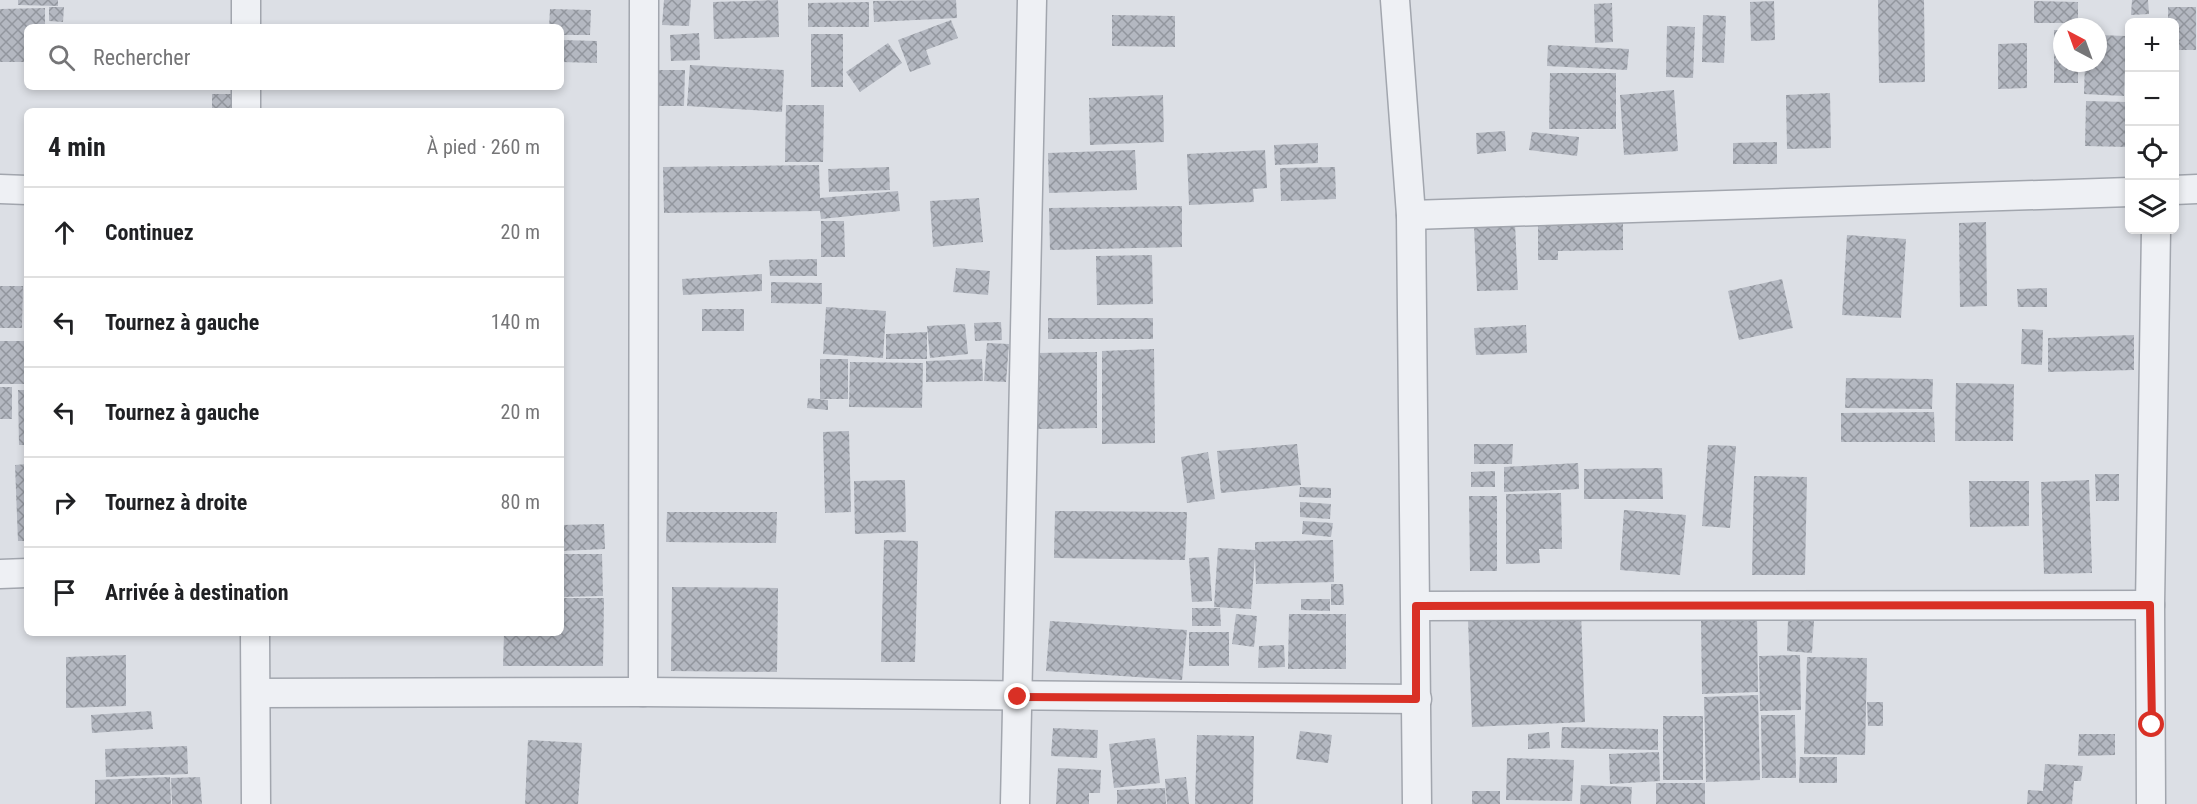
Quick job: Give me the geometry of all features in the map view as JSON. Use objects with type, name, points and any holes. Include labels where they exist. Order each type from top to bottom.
[{"type":"street","points":[[246,0],[246,24]]},
{"type":"street","points":[[643,692],[644,0]]},
{"type":"street","points":[[1015,804],[1032,0]]},
{"type":"street","points":[[1395,0],[1411,215],[1417,804]]},
{"type":"street","points":[[246,90],[246,108]]},
{"type":"street","points":[[0,189],[24,190]]},
{"type":"street","points":[[2179,190],[2197,189]]},
{"type":"street","points":[[1411,215],[2125,192]]},
{"type":"street","points":[[2151,804],[2150,605],[2156,234]]},
{"type":"street","points":[[0,574],[24,573]]},
{"type":"street","points":[[1416,606],[2150,605]]},
{"type":"street","points":[[255,636],[256,804]]},
{"type":"street","points":[[257,693],[643,692],[1416,699]]},
{"type":"building","points":[[18,0],[58,0],[58,6],[18,5]]},
{"type":"building","points":[[664,0],[691,0],[689,26],[662,25]]},
{"type":"building","points":[[778,0],[779,37],[714,39],[713,2]]},
{"type":"building","points":[[956,0],[957,18],[874,22],[873,1]]},
{"type":"building","points":[[1878,0],[1924,0],[1925,82],[1879,83]]},
{"type":"building","points":[[2132,0],[2148,0],[2149,14],[2131,15]]},
{"type":"building","points":[[1774,1],[1775,40],[1751,41],[1750,2]]},
{"type":"building","points":[[2034,1],[2078,2],[2078,18],[2053,18],[2053,23],[2034,23]]},
{"type":"building","points":[[869,2],[869,27],[808,27],[808,3]]},
{"type":"building","points":[[1612,3],[1613,42],[1595,43],[1594,4]]},
{"type":"building","points":[[49,7],[64,7],[63,22],[49,21]]},
{"type":"building","points":[[2168,7],[2196,7],[2196,50],[2179,50],[2179,18],[2168,18]]},
{"type":"building","points":[[45,8],[45,24],[24,24],[24,62],[0,62],[0,9]]},
{"type":"building","points":[[550,9],[591,10],[590,35],[564,35],[564,24],[549,24]]},
{"type":"building","points":[[1112,15],[1175,16],[1175,47],[1112,46]]},
{"type":"building","points":[[1703,15],[1726,16],[1724,63],[1702,62]]},
{"type":"building","points":[[951,20],[958,38],[926,50],[931,64],[910,72],[898,40]]},
{"type":"building","points":[[1667,26],[1695,27],[1693,78],[1666,77]]},
{"type":"building","points":[[699,33],[700,60],[671,61],[670,35]]},
{"type":"building","points":[[811,34],[843,34],[843,87],[811,87]]},
{"type":"building","points":[[2107,35],[2125,36],[2124,96],[2084,94],[2085,72],[2107,72]]},
{"type":"building","points":[[564,40],[597,41],[597,63],[564,62]]},
{"type":"building","points":[[888,43],[902,63],[860,92],[846,72]]},
{"type":"building","points":[[2027,43],[2027,88],[1998,89],[1998,44]]},
{"type":"building","points":[[1548,45],[1629,49],[1627,70],[1547,66]]},
{"type":"building","points":[[690,65],[784,70],[782,112],[687,106]]},
{"type":"building","points":[[652,70],[685,70],[684,106],[652,106]]},
{"type":"building","points":[[2054,72],[2078,72],[2078,83],[2054,83]]},
{"type":"building","points":[[1550,73],[1616,73],[1616,129],[1549,129]]},
{"type":"building","points":[[1674,90],[1678,151],[1624,155],[1620,95]]},
{"type":"building","points":[[1830,93],[1831,148],[1787,149],[1786,95]]},
{"type":"building","points":[[212,94],[232,94],[233,108],[212,108]]},
{"type":"building","points":[[1163,95],[1164,142],[1090,145],[1089,98]]},
{"type":"building","points":[[2086,101],[2125,102],[2125,147],[2085,146]]},
{"type":"building","points":[[786,105],[824,105],[823,162],[785,162]]},
{"type":"building","points":[[1505,131],[1506,151],[1477,154],[1476,133]]},
{"type":"building","points":[[1532,132],[1579,137],[1577,156],[1529,150]]},
{"type":"building","points":[[1777,142],[1777,164],[1733,164],[1733,143]]},
{"type":"building","points":[[1318,143],[1318,163],[1275,165],[1274,145]]},
{"type":"building","points":[[1135,150],[1137,190],[1049,193],[1048,153]]},
{"type":"building","points":[[1265,150],[1267,188],[1253,189],[1254,202],[1189,205],[1187,154]]},
{"type":"building","points":[[819,165],[820,198],[898,191],[900,211],[821,219],[820,211],[664,213],[663,167]]},
{"type":"building","points":[[889,167],[890,190],[829,192],[828,169]]},
{"type":"building","points":[[1335,167],[1336,199],[1281,201],[1280,168]]},
{"type":"building","points":[[979,198],[983,242],[933,247],[930,201]]},
{"type":"building","points":[[1182,206],[1182,247],[1050,250],[1049,208]]},
{"type":"building","points":[[821,221],[844,221],[845,257],[821,257]]},
{"type":"building","points":[[1538,222],[1623,222],[1623,250],[1558,251],[1558,260],[1538,260]]},
{"type":"building","points":[[1986,222],[1987,306],[1960,307],[1959,223]]},
{"type":"building","points":[[1515,224],[1518,290],[1477,291],[1474,226]]},
{"type":"building","points":[[1847,235],[1906,239],[1901,318],[1842,315]]},
{"type":"building","points":[[1152,255],[1153,304],[1097,305],[1096,256]]},
{"type":"building","points":[[817,259],[817,276],[770,276],[769,260]]},
{"type":"building","points":[[956,268],[990,271],[988,295],[953,292]]},
{"type":"building","points":[[762,274],[762,291],[683,295],[682,279]]},
{"type":"building","points":[[1782,279],[1793,328],[1739,340],[1728,291]]},
{"type":"building","points":[[771,282],[822,283],[822,304],[771,303]]},
{"type":"building","points":[[0,286],[23,286],[22,328],[0,328]]},
{"type":"building","points":[[2047,288],[2047,307],[2018,307],[2017,289]]},
{"type":"building","points":[[826,307],[886,311],[883,358],[823,354]]},
{"type":"building","points":[[702,309],[744,309],[744,331],[702,331]]},
{"type":"building","points":[[1048,318],[1153,318],[1153,339],[1048,339]]},
{"type":"building","points":[[1001,322],[1002,340],[975,341],[974,323]]},
{"type":"building","points":[[965,324],[968,354],[930,358],[927,326]]},
{"type":"building","points":[[1526,325],[1527,353],[1476,355],[1474,328]]},
{"type":"building","points":[[2022,329],[2043,330],[2042,365],[2021,364]]},
{"type":"building","points":[[927,332],[927,359],[886,359],[886,334]]},
{"type":"building","points":[[2134,335],[2134,370],[2048,372],[2048,338]]},
{"type":"building","points":[[0,341],[24,341],[24,384],[0,384]]},
{"type":"building","points":[[987,343],[1009,344],[1006,382],[984,381]]},
{"type":"building","points":[[1154,349],[1155,443],[1102,444],[1102,351]]},
{"type":"building","points":[[1097,352],[1097,428],[1037,429],[1037,353]]},
{"type":"building","points":[[820,359],[848,359],[848,399],[820,399]]},
{"type":"building","points":[[982,359],[983,381],[926,382],[926,361]]},
{"type":"building","points":[[850,362],[923,363],[922,408],[849,407]]},
{"type":"building","points":[[1846,378],[1933,379],[1932,409],[1845,408]]},
{"type":"building","points":[[1956,383],[2014,384],[2013,441],[1955,441]]},
{"type":"building","points":[[0,387],[12,387],[12,419],[0,419]]},
{"type":"building","points":[[18,390],[24,390],[24,445],[19,445]]},
{"type":"building","points":[[808,398],[828,400],[828,410],[807,408]]},
{"type":"building","points":[[1934,412],[1935,442],[1841,442],[1841,413]]},
{"type":"building","points":[[849,431],[851,512],[825,513],[823,432]]},
{"type":"building","points":[[1297,444],[1301,485],[1221,493],[1217,451]]},
{"type":"building","points":[[1474,444],[1513,444],[1512,464],[1474,464]]},
{"type":"building","points":[[1708,445],[1736,446],[1730,528],[1702,526]]},
{"type":"building","points":[[1208,452],[1215,499],[1187,503],[1181,457]]},
{"type":"building","points":[[1578,463],[1579,489],[1504,492],[1504,467]]},
{"type":"building","points":[[24,464],[24,541],[18,541],[15,465]]},
{"type":"building","points":[[1662,468],[1663,499],[1584,499],[1584,469]]},
{"type":"building","points":[[1495,471],[1495,487],[1471,487],[1471,472]]},
{"type":"building","points":[[2095,474],[2119,474],[2119,501],[2096,501]]},
{"type":"building","points":[[1754,476],[1807,477],[1805,575],[1752,575]]},
{"type":"building","points":[[905,480],[906,532],[855,534],[854,481]]},
{"type":"building","points":[[2089,480],[2092,573],[2044,574],[2041,482]]},
{"type":"building","points":[[1969,481],[2029,481],[2029,526],[1970,527]]},
{"type":"building","points":[[1300,487],[1331,488],[1331,498],[1299,497]]},
{"type":"building","points":[[1561,493],[1562,549],[1539,549],[1540,563],[1506,564],[1506,494]]},
{"type":"building","points":[[1469,496],[1497,496],[1497,571],[1470,571]]},
{"type":"building","points":[[1300,502],[1331,504],[1330,519],[1300,517]]},
{"type":"building","points":[[1624,510],[1686,515],[1680,575],[1620,570]]},
{"type":"building","points":[[1055,511],[1187,512],[1185,560],[1054,558]]},
{"type":"building","points":[[667,512],[777,512],[776,543],[666,542]]},
{"type":"building","points":[[1303,521],[1333,523],[1331,537],[1302,534]]},
{"type":"building","points":[[604,524],[605,549],[564,551],[564,525]]},
{"type":"building","points":[[884,540],[918,541],[915,662],[881,662]]},
{"type":"building","points":[[1333,540],[1334,582],[1256,584],[1255,556],[1251,609],[1214,607],[1218,548],[1255,550],[1255,542]]},
{"type":"building","points":[[564,554],[602,554],[603,596],[564,597]]},
{"type":"building","points":[[1209,557],[1212,601],[1192,602],[1189,558]]},
{"type":"building","points":[[1331,584],[1343,584],[1344,605],[1331,605]]},
{"type":"building","points":[[672,587],[778,588],[777,672],[671,671]]},
{"type":"building","points":[[564,598],[604,598],[603,666],[503,666],[504,636],[564,636]]},
{"type":"building","points":[[1301,599],[1330,599],[1330,611],[1301,610]]},
{"type":"building","points":[[1192,608],[1220,608],[1221,626],[1192,626]]},
{"type":"building","points":[[1581,613],[1585,722],[1472,727],[1468,619]]},
{"type":"building","points":[[1236,614],[1257,616],[1254,647],[1232,644]]},
{"type":"building","points":[[1289,614],[1346,614],[1346,669],[1288,669]]},
{"type":"building","points":[[1757,615],[1758,692],[1702,694],[1701,616]]},
{"type":"building","points":[[1788,619],[1814,620],[1812,653],[1787,651]]},
{"type":"building","points":[[1050,621],[1187,630],[1182,680],[1046,671]]},
{"type":"building","points":[[1189,632],[1229,632],[1229,666],[1189,666]]},
{"type":"building","points":[[1284,645],[1285,667],[1258,668],[1259,646]]},
{"type":"building","points":[[126,655],[126,706],[66,708],[66,657]]},
{"type":"building","points":[[1800,655],[1801,710],[1760,711],[1759,656]]},
{"type":"building","points":[[1807,657],[1867,658],[1865,755],[1804,754]]},
{"type":"building","points":[[1758,695],[1760,780],[1706,782],[1704,697]]},
{"type":"building","points":[[1867,702],[1883,702],[1883,726],[1868,726]]},
{"type":"building","points":[[151,711],[153,729],[92,733],[91,715]]},
{"type":"building","points":[[1761,715],[1795,715],[1796,778],[1762,778]]},
{"type":"building","points":[[1663,716],[1703,716],[1703,780],[1663,780]]},
{"type":"building","points":[[1562,727],[1658,729],[1658,750],[1561,748]]},
{"type":"building","points":[[1053,728],[1098,730],[1097,758],[1051,756]]},
{"type":"building","points":[[1300,731],[1332,735],[1328,763],[1296,759]]},
{"type":"building","points":[[1549,732],[1550,748],[1528,749],[1528,734]]},
{"type":"building","points":[[2079,734],[2115,734],[2115,755],[2078,756]]},
{"type":"building","points":[[1197,735],[1254,736],[1253,804],[1195,804]]},
{"type":"building","points":[[1155,738],[1160,783],[1114,788],[1109,744]]},
{"type":"building","points":[[528,740],[582,743],[578,804],[525,804]]},
{"type":"building","points":[[187,746],[188,774],[106,777],[105,749]]},
{"type":"building","points":[[1659,752],[1660,781],[1610,784],[1609,754]]},
{"type":"building","points":[[1800,757],[1837,757],[1837,783],[1799,783]]},
{"type":"building","points":[[1507,758],[1574,760],[1572,801],[1506,800]]},
{"type":"building","points":[[2045,764],[2083,766],[2081,781],[2074,781],[2072,804],[2027,804],[2028,790],[2043,791]]},
{"type":"building","points":[[1058,768],[1101,770],[1100,793],[1089,793],[1089,804],[1056,804]]},
{"type":"building","points":[[170,777],[171,804],[95,804],[95,780]]},
{"type":"building","points":[[200,777],[202,804],[172,804],[171,778]]},
{"type":"building","points":[[1186,777],[1189,804],[1167,804],[1165,779]]},
{"type":"building","points":[[1656,783],[1705,783],[1705,804],[1656,804]]},
{"type":"building","points":[[1581,785],[1632,787],[1631,804],[1580,804]]},
{"type":"building","points":[[1165,788],[1166,804],[1117,804],[1117,790]]},
{"type":"building","points":[[1472,791],[1500,791],[1500,804],[1472,804]]},
{"type":"route","points":[[1018,697],[1416,699],[1416,606],[2150,605],[2152,725]]}]
